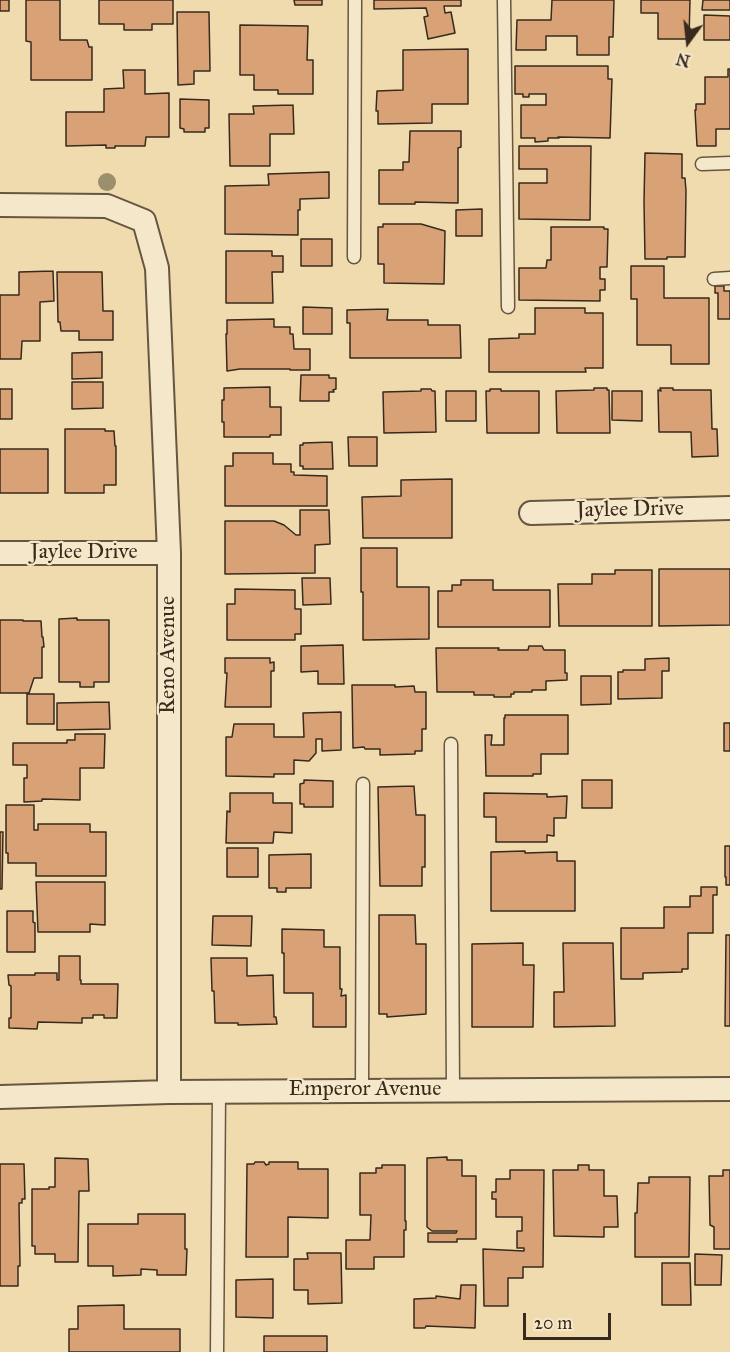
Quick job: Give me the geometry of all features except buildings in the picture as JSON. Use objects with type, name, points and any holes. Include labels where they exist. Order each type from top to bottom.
[{"type":"street","name":"Reno Avenue","points":[[0,205],[107,206],[144,221],[157,268],[169,553],[169,1092]]},
{"type":"street","name":"Jaylee Drive","points":[[531,513],[730,508]]},
{"type":"street","name":"Jaylee Drive","points":[[0,553],[169,553]]},
{"type":"street","name":"Emperor Avenue","points":[[0,1097],[219,1091],[730,1089]]},
{"type":"lane","points":[[354,257],[355,0]]},
{"type":"lane","points":[[504,0],[508,307]]},
{"type":"lane","points":[[702,164],[730,163]]},
{"type":"lane","points":[[714,279],[730,278]]},
{"type":"lane","points":[[451,744],[453,1090]]},
{"type":"lane","points":[[362,1091],[363,784]]},
{"type":"lane","points":[[217,1352],[219,1091]]}]
